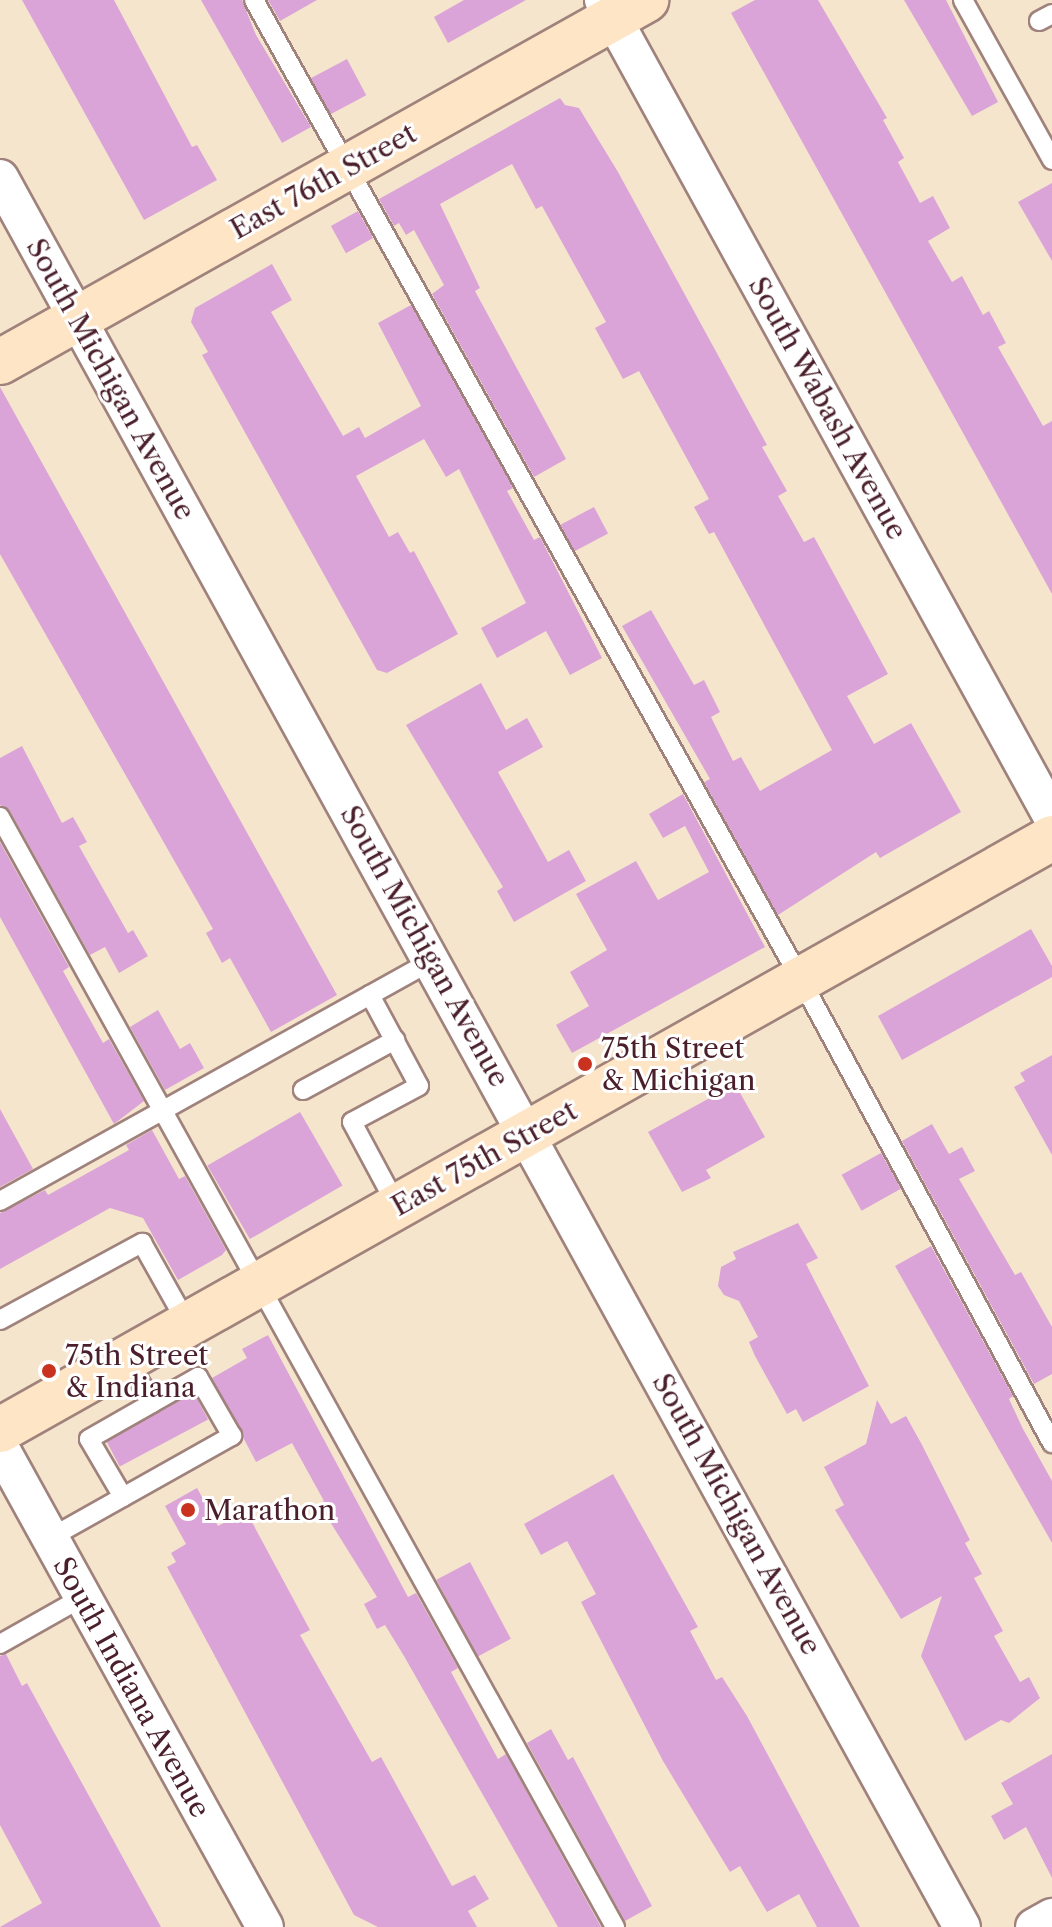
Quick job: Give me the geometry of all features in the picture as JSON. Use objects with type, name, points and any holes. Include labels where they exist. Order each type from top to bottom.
[{"type":"street","name":"East 76th Street","points":[[0,362],[347,168],[621,6]]},
{"type":"street","name":"South Wabash Avenue","points":[[621,6],[1052,817]]},
{"type":"street","name":"South Michigan Avenue","points":[[0,178],[433,960],[962,1927]]},
{"type":"street","name":"East 75th Street","points":[[0,1430],[1052,838]]},
{"type":"street","name":"South Indiana Avenue","points":[[0,1447],[265,1927]]},
{"type":"street","points":[[1034,1927],[1052,1917]]},
{"type":"lane","points":[[254,0],[801,980],[1052,1443]]},
{"type":"lane","points":[[963,0],[1052,160]]},
{"type":"lane","points":[[0,817],[615,1927]]},
{"type":"lane","points":[[0,1201],[433,960]]},
{"type":"lane","points":[[370,995],[419,1086],[352,1122],[397,1206]]},
{"type":"lane","points":[[303,1090],[395,1040]]},
{"type":"lane","points":[[0,1320],[142,1243],[188,1325]]},
{"type":"lane","points":[[127,1359],[152,1403]]},
{"type":"lane","points":[[50,1538],[232,1436],[198,1377],[89,1439],[123,1497]]},
{"type":"lane","points":[[0,1644],[83,1597]]},
{"type":"building","points":[[22,0],[114,0],[192,147],[197,145],[217,180],[144,220]]},
{"type":"building","points":[[201,0],[242,0],[256,35],[311,127],[282,143]]},
{"type":"building","points":[[268,0],[317,0],[280,21]]},
{"type":"building","points":[[464,0],[526,0],[448,43],[434,17]]},
{"type":"building","points":[[755,0],[818,0],[887,118],[883,120],[904,158],[898,162],[920,203],[933,196],[950,228],[928,241],[952,282],[962,276],[983,315],[989,311],[1006,343],[998,347],[1043,426],[1052,421],[1052,594],[731,13]]},
{"type":"building","points":[[904,0],[946,0],[998,102],[972,116]]},
{"type":"building","points":[[347,59],[366,95],[330,114],[311,78]]},
{"type":"building","points":[[560,98],[565,105],[579,108],[618,172],[767,445],[762,447],[787,491],[778,496],[804,542],[814,537],[888,674],[847,696],[874,744],[911,723],[961,812],[880,858],[876,852],[778,915],[704,782],[710,779],[622,626],[651,610],[694,685],[704,680],[720,712],[711,717],[733,761],[741,757],[760,791],[832,750],[714,532],[709,534],[694,507],[709,499],[639,371],[623,379],[595,328],[606,322],[542,206],[536,209],[512,164],[440,204],[480,288],[475,291],[566,459],[534,477],[432,294],[444,285],[414,230],[406,235],[399,223],[394,226],[379,199]]},
{"type":"building","points":[[1052,183],[1052,261],[1018,202]]},
{"type":"building","points":[[358,211],[373,238],[346,253],[331,226]]},
{"type":"building","points":[[272,264],[292,300],[271,312],[343,436],[359,427],[365,438],[421,406],[378,323],[411,305],[513,488],[507,491],[534,540],[540,537],[602,658],[570,675],[546,631],[497,658],[481,628],[526,603],[459,469],[446,477],[424,439],[356,476],[389,537],[398,532],[410,553],[414,551],[458,634],[387,673],[377,670],[202,355],[208,352],[191,322],[195,308]]},
{"type":"building","points":[[0,387],[337,995],[271,1032],[230,958],[222,963],[206,933],[213,929],[0,554]]},
{"type":"building","points":[[594,507],[608,533],[575,551],[560,525]]},
{"type":"building","points":[[481,683],[506,730],[527,718],[543,747],[498,772],[548,862],[569,850],[586,881],[514,922],[497,891],[503,887],[406,725]]},
{"type":"building","points":[[22,746],[62,823],[73,817],[87,842],[79,846],[128,933],[133,930],[148,956],[119,973],[105,947],[90,955],[10,811],[0,805],[0,758]]},
{"type":"building","points":[[683,794],[765,947],[572,1053],[556,1025],[589,1006],[570,972],[607,950],[576,894],[636,861],[658,900],[709,872],[685,826],[663,838],[649,814]]},
{"type":"building","points":[[0,842],[69,967],[63,971],[103,1043],[109,1039],[144,1101],[114,1124],[0,917]]},
{"type":"building","points":[[1031,929],[1052,966],[1052,977],[902,1060],[878,1016]]},
{"type":"building","points":[[158,1010],[180,1049],[190,1043],[204,1068],[165,1090],[130,1027]]},
{"type":"building","points":[[1052,1055],[1052,1155],[1014,1087],[1025,1081],[1020,1073]]},
{"type":"building","points":[[735,1084],[765,1137],[706,1170],[711,1178],[682,1192],[648,1132]]},
{"type":"building","points":[[0,1109],[33,1169],[0,1187]]},
{"type":"building","points":[[300,1112],[342,1186],[250,1239],[207,1166]]},
{"type":"building","points":[[932,1124],[949,1154],[962,1147],[975,1171],[959,1179],[1015,1275],[1021,1272],[1052,1327],[1052,1374],[1034,1384],[902,1141]]},
{"type":"building","points":[[152,1130],[179,1179],[185,1176],[226,1250],[222,1255],[178,1280],[143,1218],[110,1208],[0,1269],[0,1213],[45,1190],[48,1195],[129,1150],[126,1145]]},
{"type":"building","points":[[881,1153],[901,1189],[862,1211],[842,1175]]},
{"type":"building","points":[[798,1223],[818,1258],[806,1264],[869,1386],[803,1422],[796,1409],[787,1414],[755,1356],[749,1342],[758,1337],[739,1301],[724,1295],[718,1286],[721,1267],[736,1259],[733,1252]]},
{"type":"building","points":[[931,1246],[1013,1396],[1009,1399],[1052,1481],[1052,1543],[895,1266]]},
{"type":"building","points":[[268,1335],[408,1597],[416,1593],[458,1668],[451,1672],[498,1759],[506,1754],[601,1927],[558,1927],[404,1656],[385,1625],[377,1629],[364,1604],[377,1597],[319,1504],[324,1501],[292,1443],[256,1462],[212,1378],[247,1358],[242,1349]]},
{"type":"building","name":"Marathon","points":[[194,1393],[208,1419],[120,1466],[106,1440]]},
{"type":"building","points":[[877,1400],[891,1424],[906,1416],[921,1443],[970,1540],[965,1543],[982,1574],[974,1578],[1003,1631],[994,1636],[1020,1682],[1029,1677],[1040,1698],[1009,1723],[1001,1720],[965,1741],[921,1656],[942,1596],[901,1619],[835,1510],[844,1505],[824,1467],[866,1444]]},
{"type":"building","points":[[613,1474],[698,1627],[690,1631],[716,1680],[722,1677],[747,1716],[860,1927],[817,1927],[799,1894],[767,1912],[740,1866],[730,1872],[663,1761],[581,1602],[596,1594],[567,1541],[541,1555],[524,1524]]},
{"type":"building","points":[[197,1488],[218,1526],[246,1511],[310,1630],[300,1635],[372,1762],[381,1757],[452,1886],[475,1875],[489,1899],[468,1911],[477,1927],[378,1927],[354,1915],[167,1567],[176,1562],[171,1553],[186,1544],[165,1506]]},
{"type":"building","points":[[470,1562],[511,1639],[477,1657],[436,1580]]},
{"type":"building","points":[[6,1654],[22,1686],[27,1683],[161,1927],[0,1927],[42,1903],[0,1825],[0,1656]]},
{"type":"building","points":[[551,1729],[568,1760],[573,1757],[652,1906],[625,1921],[527,1743]]},
{"type":"building","points":[[1052,1754],[1052,1878],[1026,1827],[1004,1840],[991,1816],[1013,1804],[1001,1783]]},
{"type":"place","name":"75th Street & Michigan","points":[[585,1064]]},
{"type":"place","name":"75th Street & Indiana","points":[[49,1371]]},
{"type":"place","name":"Marathon","points":[[188,1510]]}]
